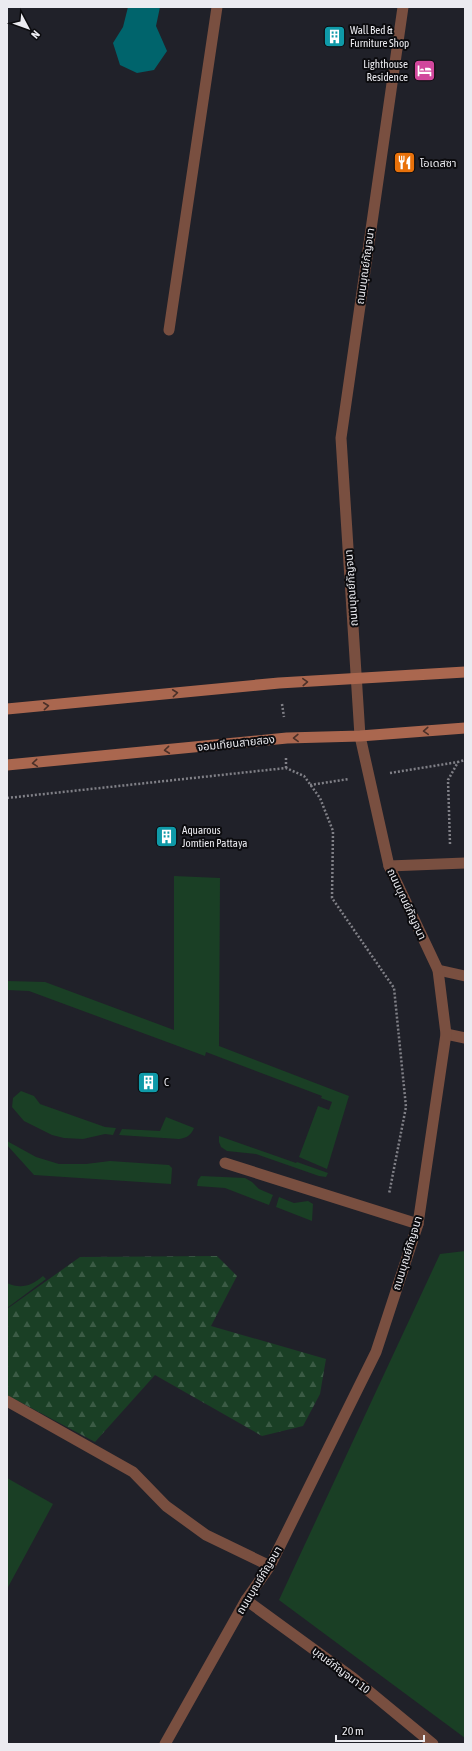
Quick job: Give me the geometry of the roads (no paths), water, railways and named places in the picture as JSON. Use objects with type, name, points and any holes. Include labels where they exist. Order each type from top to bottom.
[{"type":"main road","points":[[7,709],[279,683],[465,672]]},
{"type":"main road","name":"จอมเทียนสายสอง","points":[[7,765],[287,738],[360,736],[465,728]]},
{"type":"street","points":[[169,330],[217,7]]},
{"type":"street","name":"ถนนบุณย์กัญจนา","points":[[164,1744],[246,1600],[270,1566],[376,1352],[418,1224],[446,1034],[438,970],[389,866],[360,736],[341,438],[403,7]]},
{"type":"street","points":[[389,866],[465,863]]},
{"type":"street","points":[[438,970],[465,976]]},
{"type":"street","points":[[446,1034],[465,1038]]},
{"type":"street","points":[[225,1163],[418,1224]]},
{"type":"street","points":[[7,1401],[132,1472],[166,1506],[206,1534],[270,1566]]},
{"type":"street","name":"บุณย์กัญจนา 10","points":[[246,1600],[353,1678],[433,1744]]},
{"type":"water","points":[[128,7],[160,7],[156,26],[167,51],[154,70],[137,73],[120,65],[113,43],[123,27]]},
{"type":"place","name":"Wall Bed & Furniture Shop","points":[[334,36]]},
{"type":"place","name":"Lighthouse Residence","points":[[424,70]]},
{"type":"place","name":"โอเดสซา","points":[[405,163]]},
{"type":"place","name":"Aquarous Jomtien Pattaya","points":[[167,836]]},
{"type":"place","name":"C","points":[[148,1082]]}]
